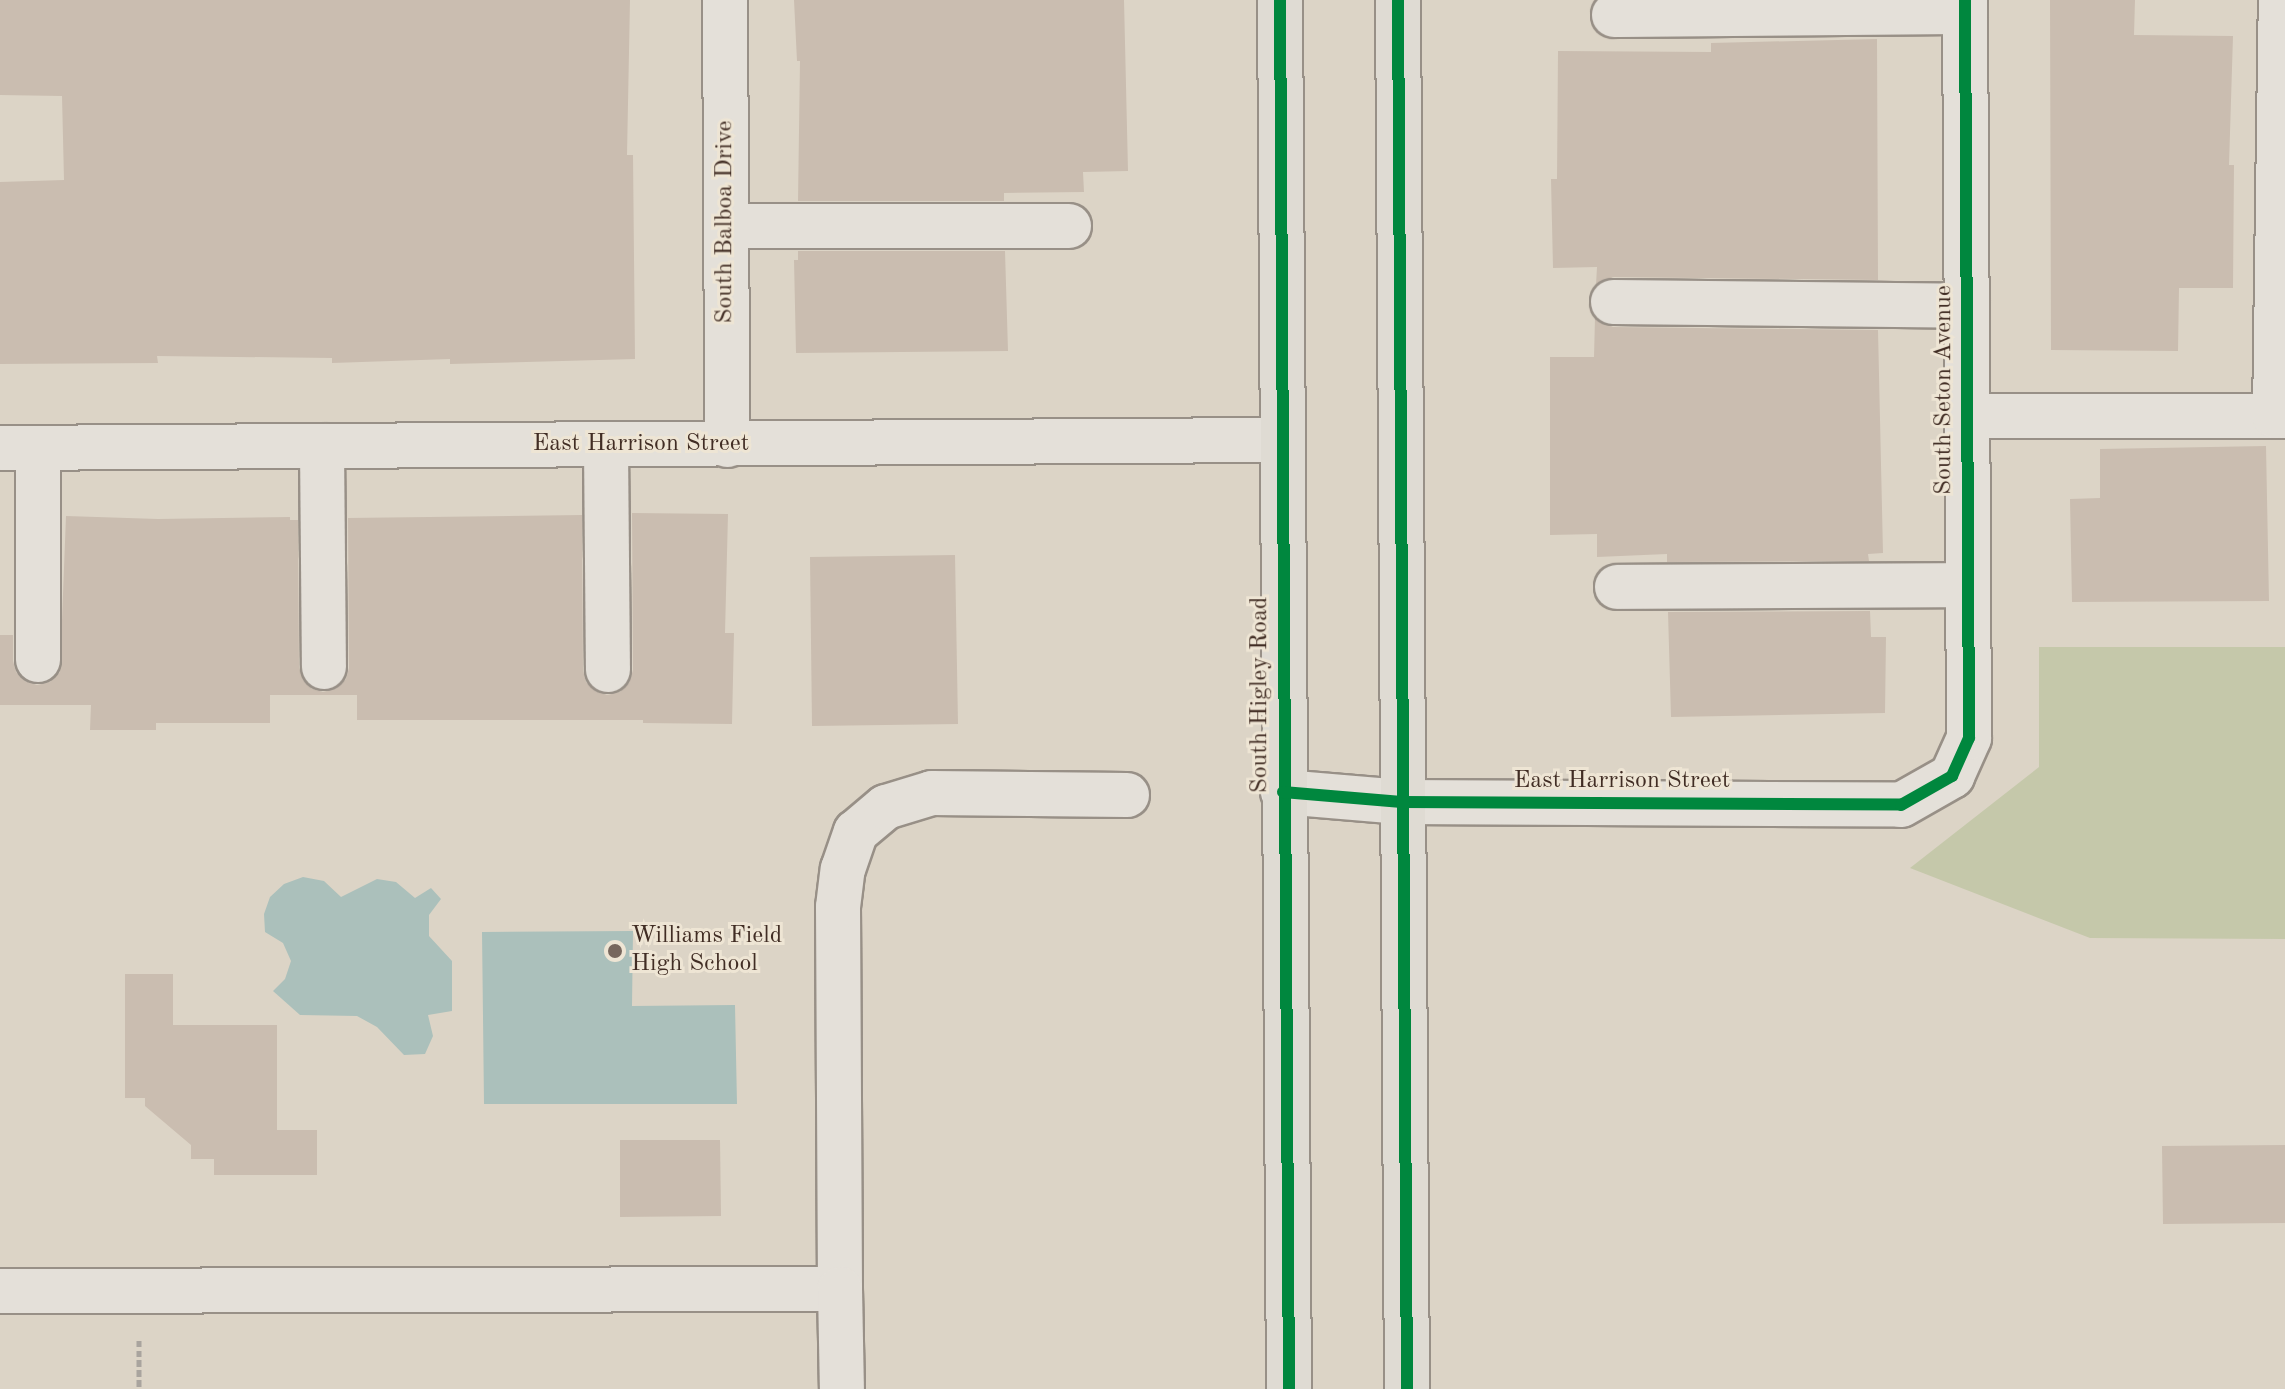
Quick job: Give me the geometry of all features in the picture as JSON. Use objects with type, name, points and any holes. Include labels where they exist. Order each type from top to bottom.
[{"type":"main road","name":"South Higley Road","points":[[1280,0],[1289,1389]]},
{"type":"main road","points":[[1398,0],[1407,1389]]},
{"type":"street","name":"South Balboa Drive","points":[[725,0],[727,445]]},
{"type":"street","points":[[1968,416],[2280,416],[2281,0]]},
{"type":"street","points":[[1614,15],[1965,6]]},
{"type":"street","name":"South Seton Avenue","points":[[1952,776],[1969,738],[1965,6]]},
{"type":"street","points":[[726,226],[1069,226]]},
{"type":"street","points":[[1613,302],[1967,306]]},
{"type":"street","name":"East Harrison Street","points":[[19,448],[1281,440]]},
{"type":"street","points":[[322,446],[324,667]]},
{"type":"street","points":[[606,446],[608,670]]},
{"type":"street","points":[[19,448],[38,660]]},
{"type":"street","points":[[1617,587],[1968,585]]},
{"type":"street","name":"East Harrison Street","points":[[1283,792],[1402,802],[1901,805],[1952,776]]},
{"type":"street","points":[[842,1389],[838,907],[843,869],[856,832],[886,807],[932,793],[1127,795]]},
{"type":"street","points":[[0,1291],[840,1289]]},
{"type":"path","points":[[139,1333],[139,1389]]},
{"type":"green space","points":[[2039,647],[2285,647],[2285,939],[2090,938],[1910,868],[2039,767]]},
{"type":"water","points":[[303,877],[324,881],[341,897],[377,879],[396,882],[415,898],[431,888],[441,899],[429,915],[429,936],[452,961],[452,1011],[428,1015],[433,1036],[425,1054],[404,1055],[377,1027],[357,1016],[300,1015],[273,991],[285,979],[291,961],[283,943],[265,932],[264,914],[270,897],[284,884]]},
{"type":"water","points":[[633,931],[632,1006],[735,1005],[737,1104],[484,1104],[482,932]]},
{"type":"building","points":[[0,0],[630,0],[627,155],[633,155],[635,359],[450,364],[450,359],[332,363],[332,358],[157,356],[158,363],[0,364],[0,182],[64,180],[62,96],[0,95]]},
{"type":"building","points":[[794,0],[1124,0],[1128,171],[1083,172],[1084,192],[1004,193],[1004,201],[798,201],[800,61],[797,61]]},
{"type":"building","points":[[2050,0],[2135,0],[2134,35],[2233,36],[2229,165],[2234,165],[2233,288],[2179,288],[2178,351],[2051,350]]},
{"type":"building","points":[[1877,39],[1878,280],[1613,277],[1596,285],[1597,267],[1553,268],[1551,179],[1557,179],[1558,51],[1711,52],[1711,43]]},
{"type":"building","points":[[798,251],[1005,251],[1008,351],[796,353],[794,260],[798,260]]},
{"type":"building","points":[[1595,318],[1613,327],[1878,330],[1883,553],[1868,554],[1869,561],[1667,562],[1667,554],[1597,557],[1597,534],[1550,535],[1550,357],[1594,357]]},
{"type":"building","points":[[2266,446],[2269,601],[2072,602],[2070,499],[2100,498],[2100,449]]},
{"type":"building","points":[[632,513],[728,514],[725,633],[734,633],[732,724],[643,723],[643,720],[357,720],[357,695],[270,695],[270,723],[156,723],[156,730],[90,730],[91,705],[0,705],[0,635],[13,635],[13,661],[16,672],[25,681],[37,685],[50,682],[60,672],[66,516],[158,519],[290,517],[290,520],[298,520],[299,667],[303,680],[312,689],[323,692],[337,688],[346,679],[349,668],[348,518],[582,515],[583,671],[586,682],[595,691],[607,695],[620,692],[629,683],[633,670]]},
{"type":"building","points":[[955,555],[958,724],[812,726],[810,557]]},
{"type":"building","points":[[1870,611],[1871,637],[1886,637],[1885,713],[1671,717],[1668,612]]},
{"type":"building","points":[[125,974],[173,974],[173,1025],[277,1025],[277,1130],[317,1130],[317,1175],[214,1175],[214,1159],[191,1159],[191,1145],[145,1106],[145,1098],[125,1098]]},
{"type":"building","points":[[620,1140],[720,1140],[721,1216],[620,1217]]},
{"type":"building","points":[[2285,1145],[2285,1223],[2163,1224],[2162,1146]]},
{"type":"cycle path","points":[[1280,0],[1289,1389]]},
{"type":"cycle path","points":[[1398,0],[1407,1389]]},
{"type":"cycle path","points":[[1283,792],[1402,802],[1901,805],[1952,776],[1969,738],[1965,0]]},
{"type":"place","name":"Williams Field High School","points":[[615,951]]}]
